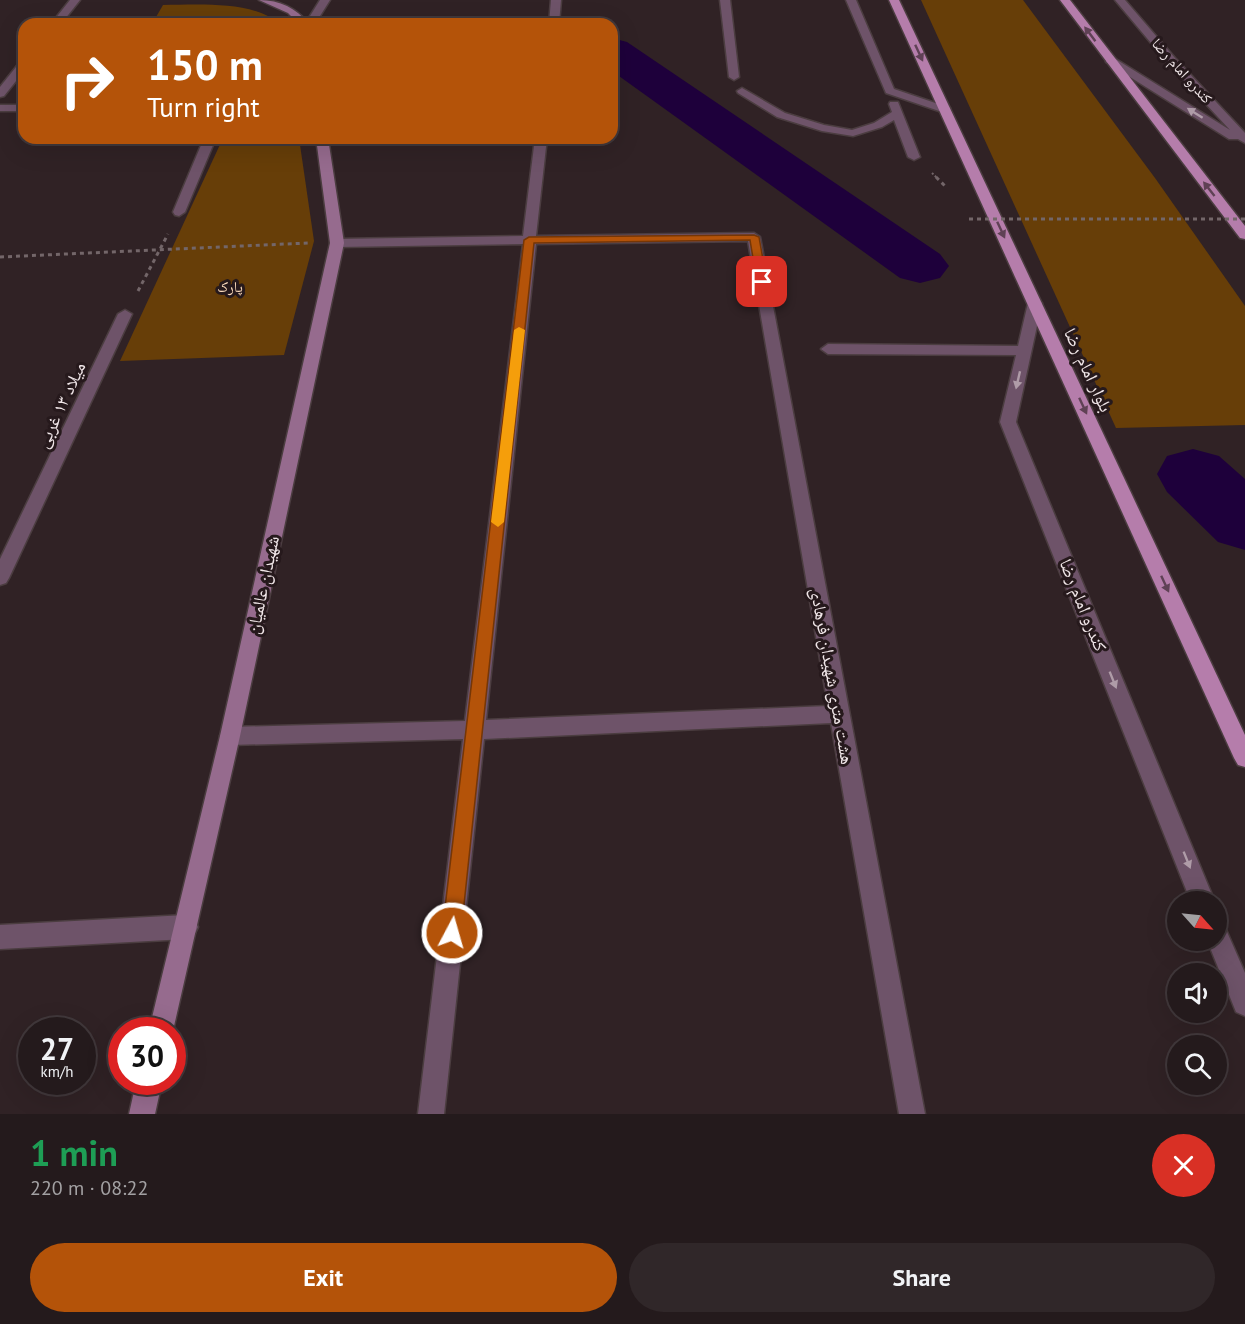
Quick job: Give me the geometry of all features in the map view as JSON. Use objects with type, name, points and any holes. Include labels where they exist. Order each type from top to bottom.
[{"type":"main road","name":"بلوار امام رضا","points":[[894,0],[1245,758]]},
{"type":"main road","points":[[1065,0],[1245,235]]},
{"type":"street","points":[[61,18],[75,0]]},
{"type":"street","points":[[264,0],[291,11],[298,18]]},
{"type":"street","points":[[314,18],[326,0]]},
{"type":"street","points":[[554,18],[556,0]]},
{"type":"street","points":[[725,0],[734,77]]},
{"type":"street","points":[[851,0],[890,91],[914,157]]},
{"type":"street","name":"کندرو امام رضا","points":[[1120,0],[1245,142]]},
{"type":"street","points":[[1110,60],[1245,142]]},
{"type":"street","points":[[0,94],[18,72]]},
{"type":"street","points":[[742,91],[781,116],[822,128],[853,132],[878,125],[898,113]]},
{"type":"street","points":[[890,91],[946,110]]},
{"type":"street","points":[[0,108],[18,108]]},
{"type":"street","points":[[179,212],[207,144]]},
{"type":"street","name":"شهیدان عالمیان","points":[[165,1017],[230,736],[337,243],[323,144]]},
{"type":"street","points":[[431,1114],[540,144]]},
{"type":"street","name":"هشت متری شهیدان فرهادی","points":[[529,240],[754,237],[912,1114]]},
{"type":"street","points":[[337,243],[529,240]]},
{"type":"street","name":"کندرو امام رضا","points":[[1035,303],[1008,423],[1199,891]]},
{"type":"street","name":"میلاد ۱۳ غربی","points":[[0,578],[126,314]]},
{"type":"street","points":[[828,349],[1024,351]]},
{"type":"street","points":[[230,736],[474,730],[839,714]]},
{"type":"street","points":[[0,937],[186,927]]},
{"type":"street","points":[[1223,951],[1245,1003]]},
{"type":"street","points":[[142,1114],[146,1095]]},
{"type":"path","points":[[969,219],[1245,219]]},
{"type":"path","points":[[0,257],[318,242]]},
{"type":"path","points":[[126,314],[161,250]]},
{"type":"green space","points":[[921,0],[1023,0],[1155,178],[1245,306],[1245,425],[1116,428]]},
{"type":"green space","points":[[163,5],[207,5],[240,7],[271,18],[155,18]]},
{"type":"green space","name":"پارک","points":[[220,144],[300,144],[314,241],[284,355],[120,361]]},
{"type":"waterway","points":[[618,55],[920,266]]},
{"type":"waterway","points":[[1193,474],[1245,522]]},
{"type":"slow traffic","points":[[498,522],[519,330]]},
{"type":"route","points":[[452,933],[529,240],[754,237],[762,282]]}]
